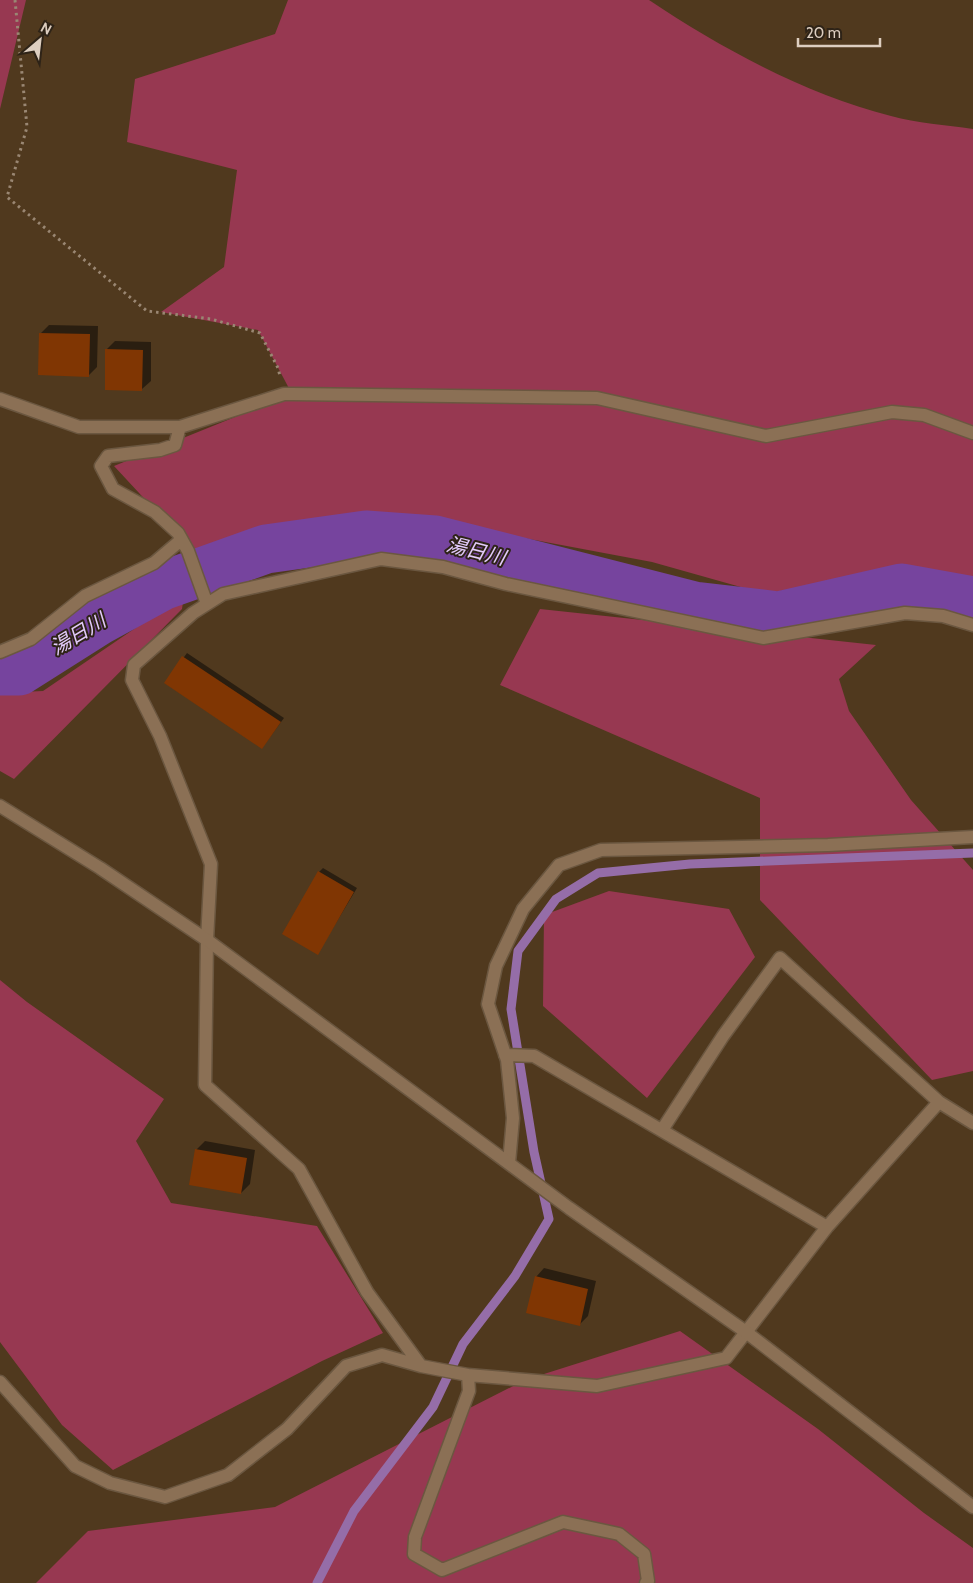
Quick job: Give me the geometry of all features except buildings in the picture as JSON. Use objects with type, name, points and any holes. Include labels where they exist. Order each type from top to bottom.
[{"type":"street","points":[[0,398],[79,427],[180,427],[284,394],[597,398],[766,436],[892,412],[924,415],[973,433]]},
{"type":"street","points":[[180,427],[175,445],[160,450],[108,456],[101,466],[113,489],[155,512],[178,533],[207,604]]},
{"type":"street","points":[[0,652],[31,639],[86,596],[154,563],[182,540]]},
{"type":"street","points":[[421,1366],[367,1292],[299,1169],[205,1085],[207,940],[211,864],[160,736],[132,680],[134,665],[193,613],[223,594],[381,559],[443,566],[506,584],[764,638],[905,613],[943,616],[973,625]]},
{"type":"street","points":[[0,806],[100,868],[207,940],[509,1163],[746,1332],[973,1507]]},
{"type":"street","points":[[509,1163],[513,1118],[506,1055],[488,1004],[496,966],[523,908],[559,865],[601,850],[828,845],[973,837]]},
{"type":"street","points":[[662,1130],[723,1036],[780,958],[939,1102],[973,1123]]},
{"type":"street","points":[[506,1055],[534,1056],[827,1227]]},
{"type":"street","points":[[0,1382],[75,1466],[110,1484],[165,1497],[228,1474],[287,1429],[346,1366],[382,1355],[421,1366],[468,1375],[597,1386],[726,1358],[827,1227],[939,1102]]},
{"type":"street","points":[[468,1375],[469,1390],[415,1537],[414,1554],[442,1570],[563,1522],[619,1534],[644,1554],[648,1581],[646,1583]]},
{"type":"path","points":[[16,0],[27,127],[7,197],[147,311],[211,319],[260,334],[278,368],[284,394]]},
{"type":"shaded area","points":[[0,0],[26,0],[0,109]]},
{"type":"shaded area","points":[[288,0],[649,0],[706,36],[796,83],[859,107],[901,118],[973,129],[973,586],[945,573],[762,593],[652,562],[524,538],[204,563],[114,466],[292,394],[258,330],[161,312],[224,267],[237,170],[127,142],[135,79],[275,34]]},
{"type":"shaded area","points":[[184,595],[182,609],[14,779],[0,771],[0,693],[43,691]]},
{"type":"shaded area","points":[[540,609],[876,645],[839,679],[849,711],[911,800],[973,870],[973,1071],[932,1080],[760,900],[760,798],[500,685]]},
{"type":"shaded area","points":[[609,891],[729,909],[755,957],[647,1098],[543,1006],[544,915]]},
{"type":"shaded area","points":[[0,980],[27,1002],[164,1099],[136,1141],[171,1203],[317,1226],[383,1333],[322,1361],[113,1470],[62,1425],[0,1342]]},
{"type":"shaded area","points":[[680,1331],[818,1429],[924,1513],[973,1548],[973,1583],[36,1583],[88,1531],[275,1507],[525,1380]]},
{"type":"waterway","name":"湯日川","points":[[0,671],[19,671],[98,621],[162,586],[266,549],[366,535],[435,540],[694,606],[779,616],[902,588],[973,601]]},
{"type":"waterway","points":[[317,1583],[354,1511],[433,1407],[463,1344],[515,1276],[549,1219],[534,1152],[511,1009],[518,951],[556,899],[598,873],[690,864],[973,853]]}]
